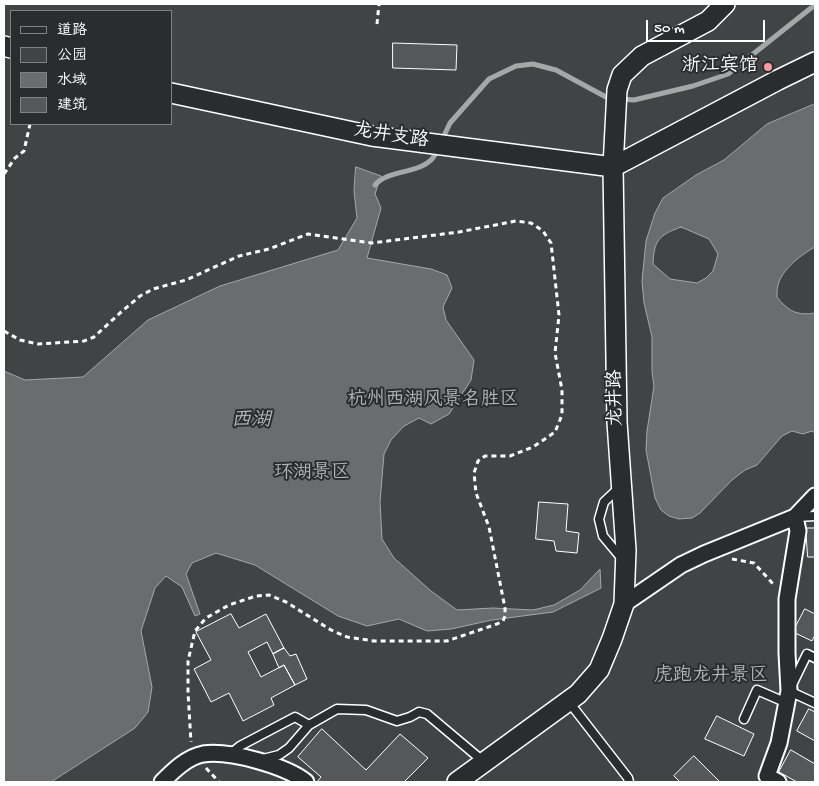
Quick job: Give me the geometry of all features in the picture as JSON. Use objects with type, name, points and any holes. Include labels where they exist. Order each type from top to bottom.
[{"type":"street","name":"龙井路","points":[[457,782],[578,694],[599,670],[612,639],[624,604],[626,564],[617,422],[613,168],[616,98],[622,75],[642,56],[708,21],[726,4]]},
{"type":"street","points":[[613,168],[815,62]]},
{"type":"street","name":"龙井支路","points":[[172,93],[372,136],[613,168]]},
{"type":"street","points":[[624,604],[681,565],[796,517],[815,496]]},
{"type":"street","points":[[778,782],[767,776],[778,744],[788,697],[787,599],[798,531],[796,517]]},
{"type":"street","points":[[162,782],[185,762],[203,754],[230,754],[256,761],[298,780]]},
{"type":"lane","points":[[796,517],[815,516]]},
{"type":"lane","points":[[788,697],[807,654],[815,658]]},
{"type":"lane","points":[[744,719],[757,690],[815,703]]},
{"type":"lane","points":[[568,702],[628,778],[629,782]]},
{"type":"lane","points":[[256,761],[279,755],[289,748],[309,726],[337,709],[366,710],[396,721],[419,712],[428,714],[484,762]]},
{"type":"lane","points":[[230,754],[240,746],[295,717],[309,726]]},
{"type":"path","points":[[377,24],[379,4]]},
{"type":"path","points":[[4,174],[15,158],[24,151],[30,125]]},
{"type":"path","points":[[4,331],[20,340],[38,344],[84,340],[94,337],[140,296],[153,289],[186,280],[240,256],[269,249],[308,234],[372,244],[459,232],[516,221],[531,223],[543,230],[551,243],[559,315],[555,353],[562,390],[562,415],[555,432],[533,447],[510,456],[485,456],[478,462],[474,473],[476,493],[489,527],[505,608],[505,616],[502,621],[447,641],[374,642],[347,637],[331,630],[286,602],[269,595],[256,596],[229,605],[206,618],[195,631],[188,661],[192,759]]},
{"type":"path","points":[[704,554],[754,563],[787,599]]},
{"type":"green space","name":"环湖景区","points":[[4,4],[815,4],[815,782],[4,782]]},
{"type":"water","points":[[815,104],[815,247],[799,258],[784,273],[778,285],[777,297],[785,306],[793,311],[803,314],[815,313],[815,433],[812,431],[803,434],[792,431],[782,436],[757,465],[745,470],[732,480],[700,513],[692,518],[679,519],[669,516],[661,510],[655,498],[646,450],[654,386],[652,337],[644,303],[642,281],[646,241],[655,213],[663,198],[696,175],[724,160],[767,124]],"holes":[[[681,227],[709,239],[718,254],[713,271],[697,283],[670,279],[653,264],[656,244],[667,233]]]},
{"type":"water","name":"西湖","points":[[356,167],[381,176],[375,194],[381,208],[367,258],[431,269],[447,275],[452,288],[443,307],[446,320],[474,360],[471,380],[449,414],[431,424],[419,418],[404,426],[391,440],[384,454],[380,502],[382,539],[394,558],[431,591],[457,610],[493,608],[533,610],[554,605],[580,590],[600,569],[601,588],[553,612],[492,620],[451,629],[427,631],[399,619],[367,626],[338,616],[255,565],[216,553],[192,563],[186,574],[200,614],[195,616],[182,587],[166,576],[155,588],[141,631],[152,687],[148,712],[135,728],[51,782],[4,782],[4,371],[25,380],[83,377],[148,320],[220,286],[338,250],[357,218],[354,191]]},
{"type":"building","points":[[393,43],[457,45],[456,70],[393,68]]},
{"type":"building","points":[[539,502],[568,504],[566,531],[579,533],[577,553],[556,551],[554,541],[536,539]]},
{"type":"building","points":[[806,528],[815,528],[815,557],[808,557]]},
{"type":"building","points":[[805,609],[815,614],[815,635],[812,641],[793,632]]},
{"type":"building","points":[[231,614],[239,628],[266,614],[284,648],[273,654],[267,642],[248,652],[261,677],[284,665],[295,685],[271,698],[274,705],[243,721],[229,693],[211,702],[194,669],[211,660],[196,632]]},
{"type":"building","points":[[284,648],[290,656],[296,654],[307,679],[295,685],[284,665],[279,668],[273,654]]},
{"type":"building","points":[[809,709],[815,712],[815,741],[797,731]]},
{"type":"building","points":[[717,716],[754,734],[744,756],[705,739]]},
{"type":"building","points":[[322,729],[366,770],[400,734],[428,758],[404,782],[317,782],[321,777],[298,757]]},
{"type":"building","points":[[791,750],[815,764],[815,782],[797,782],[779,772]]},
{"type":"building","points":[[694,756],[720,782],[680,782],[674,776]]},
{"type":"waterway","points":[[620,99],[634,100],[693,86],[728,74],[815,6]]},
{"type":"waterway","points":[[442,140],[450,123],[489,79],[516,66],[533,64],[556,70],[606,97],[612,98]]},
{"type":"waterway","points":[[375,185],[387,177],[426,164],[433,158],[438,148]]},
{"type":"place","name":"浙江宾馆","points":[[768,67]]},
{"type":"park label","name":"杭州西湖风景名胜区","points":[[433,401]]},
{"type":"park label","name":"虎跑龙井景区","points":[[711,677]]}]
